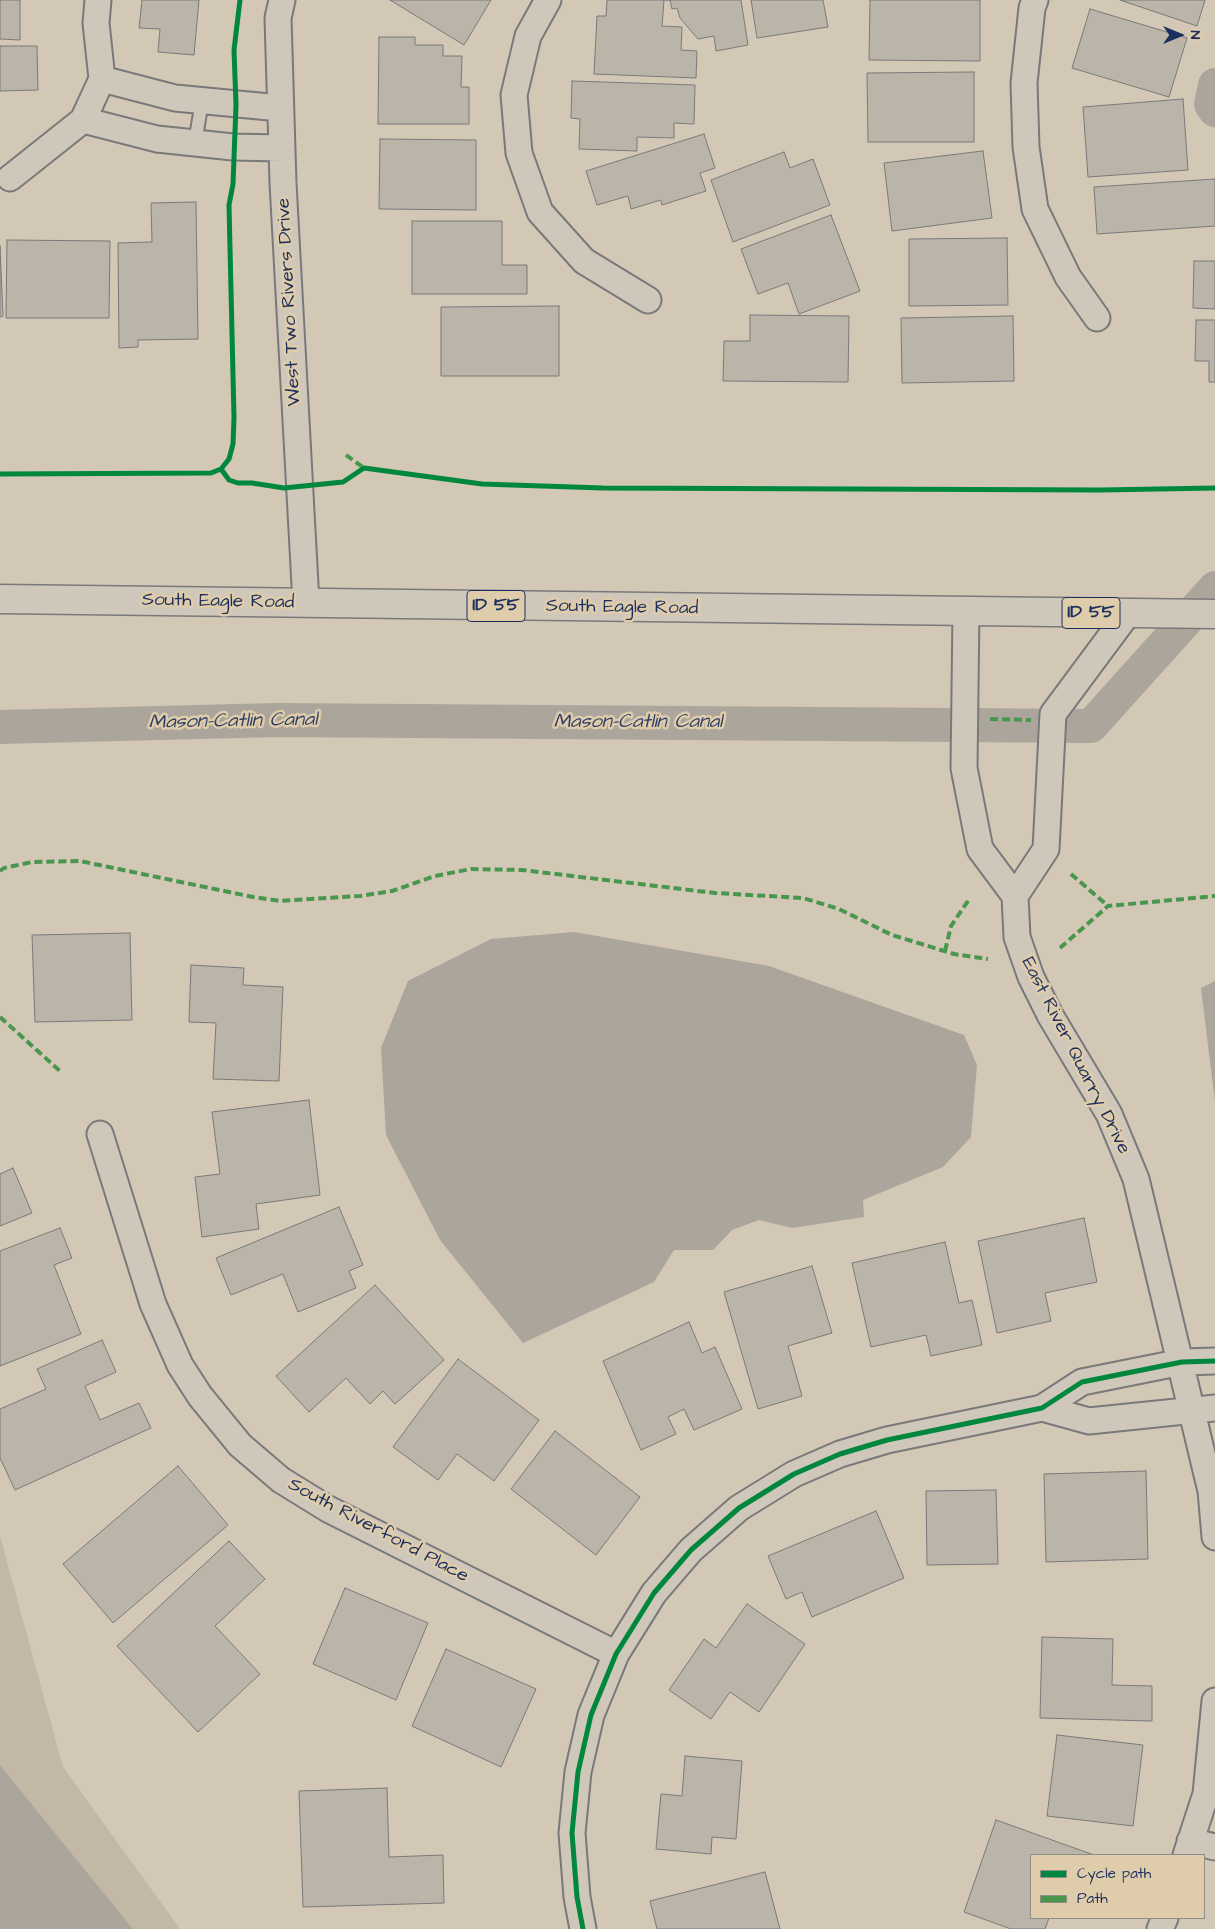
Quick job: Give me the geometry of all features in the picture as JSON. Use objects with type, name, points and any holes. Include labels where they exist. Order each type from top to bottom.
[{"type":"highway","name":"South Eagle Road","points":[[0,599],[1215,614]]},
{"type":"street","points":[[10,178],[83,120],[102,80],[96,23],[98,0]]},
{"type":"street","name":"West Two Rivers Drive","points":[[282,0],[278,18],[281,148],[306,604]]},
{"type":"street","points":[[548,0],[528,36],[514,95],[519,153],[540,212],[584,261],[648,300]]},
{"type":"street","points":[[1035,0],[1032,8],[1024,83],[1026,147],[1035,209],[1068,277],[1097,318]]},
{"type":"street","points":[[102,80],[175,98],[280,108]]},
{"type":"street","points":[[83,120],[157,139],[281,148]]},
{"type":"street","points":[[966,611],[964,768],[980,849],[1015,896],[1046,849],[1053,714],[1128,613]]},
{"type":"street","name":"East River Quarry Drive","points":[[1015,896],[1017,937],[1031,977],[1050,1015],[1109,1114],[1136,1179],[1182,1362],[1204,1409],[1215,1537]]},
{"type":"street","name":"South Riverford Place","points":[[100,1134],[153,1304],[180,1365],[200,1396],[240,1445],[281,1480],[328,1509],[616,1654]]},
{"type":"street","points":[[583,1929],[576,1897],[572,1834],[578,1772],[591,1715],[616,1654],[654,1593],[691,1550],[739,1508],[794,1474],[840,1454],[887,1440],[1042,1408],[1082,1382],[1182,1362],[1215,1361]]},
{"type":"street","points":[[1042,1408],[1089,1421],[1204,1409]]},
{"type":"street","points":[[1215,1701],[1210,1796],[1188,1848],[1215,1847]]},
{"type":"lane","points":[[195,143],[202,101]]},
{"type":"shaded area","points":[[574,932],[769,966],[964,1035],[977,1065],[971,1137],[943,1167],[863,1200],[864,1217],[792,1228],[759,1220],[732,1230],[713,1250],[674,1250],[654,1282],[523,1343],[440,1240],[386,1135],[381,1048],[408,981],[491,939]]},
{"type":"shaded area","points":[[1215,981],[1215,1102],[1201,988]]},
{"type":"shaded area","points":[[0,1536],[63,1767],[180,1929],[133,1929],[0,1765]]},
{"type":"shaded area","points":[[0,1765],[133,1929],[0,1929]]},
{"type":"building","points":[[0,0],[20,0],[20,40],[0,39]]},
{"type":"building","points":[[142,0],[199,0],[194,55],[158,52],[160,29],[139,28]]},
{"type":"building","points":[[390,0],[491,0],[464,45]]},
{"type":"building","points":[[607,0],[664,0],[662,26],[682,27],[681,50],[697,51],[696,78],[594,74],[597,16],[606,16]]},
{"type":"building","points":[[670,0],[741,0],[748,45],[716,51],[714,36],[698,39],[680,18],[677,8],[672,9]]},
{"type":"building","points":[[751,0],[823,0],[828,27],[757,38]]},
{"type":"building","points":[[870,0],[980,0],[980,61],[869,60]]},
{"type":"building","points":[[1120,0],[1205,0],[1197,26]]},
{"type":"building","points":[[1090,9],[1187,38],[1169,97],[1072,68]]},
{"type":"building","points":[[379,37],[415,37],[415,45],[443,45],[443,56],[462,56],[461,87],[469,87],[469,124],[378,124]]},
{"type":"building","points":[[0,46],[37,46],[38,90],[0,91]]},
{"type":"building","points":[[974,72],[974,142],[868,142],[867,73]]},
{"type":"building","points":[[572,81],[695,85],[694,124],[674,123],[674,138],[637,137],[637,151],[579,149],[580,119],[571,118]]},
{"type":"building","points":[[1183,99],[1188,170],[1088,177],[1083,107]]},
{"type":"building","points":[[704,134],[715,168],[700,173],[706,191],[662,205],[661,200],[631,209],[628,196],[597,205],[586,171]]},
{"type":"building","points":[[380,139],[476,140],[476,210],[379,209]]},
{"type":"building","points":[[983,151],[992,218],[892,231],[884,163]]},
{"type":"building","points":[[784,152],[790,168],[813,159],[830,205],[733,242],[711,180]]},
{"type":"building","points":[[1215,179],[1215,226],[1097,234],[1094,187]]},
{"type":"building","points":[[196,202],[198,339],[138,340],[138,347],[119,348],[118,243],[152,242],[151,203]]},
{"type":"building","points":[[831,215],[860,291],[799,314],[788,283],[758,294],[741,249]]},
{"type":"building","points":[[412,221],[502,221],[502,265],[527,265],[527,294],[412,294]]},
{"type":"building","points":[[1007,238],[1008,305],[909,306],[909,239]]},
{"type":"building","points":[[7,240],[110,241],[109,318],[6,318]]},
{"type":"building","points":[[0,246],[3,316],[0,317]]},
{"type":"building","points":[[1194,261],[1215,261],[1215,309],[1193,308]]},
{"type":"building","points":[[559,306],[559,376],[441,376],[441,307]]},
{"type":"building","points":[[750,315],[849,316],[848,382],[723,381],[724,341],[750,341]]},
{"type":"building","points":[[1013,316],[1014,381],[902,383],[901,318]]},
{"type":"building","points":[[1196,320],[1215,320],[1215,382],[1209,382],[1209,361],[1195,361]]},
{"type":"building","points":[[130,933],[132,1020],[35,1022],[32,935]]},
{"type":"building","points":[[191,965],[244,968],[243,985],[283,987],[279,1081],[213,1079],[216,1023],[189,1022]]},
{"type":"building","points":[[309,1100],[320,1195],[256,1204],[259,1229],[202,1237],[195,1177],[220,1174],[212,1112]]},
{"type":"building","points":[[13,1168],[32,1213],[0,1226],[0,1174]]},
{"type":"building","points":[[339,1207],[363,1265],[349,1271],[356,1288],[298,1312],[283,1274],[231,1295],[216,1258]]},
{"type":"building","points":[[1084,1218],[1097,1282],[1045,1293],[1051,1321],[997,1333],[978,1241]]},
{"type":"building","points":[[60,1228],[72,1258],[54,1265],[81,1334],[0,1366],[0,1251]]},
{"type":"building","points":[[945,1242],[959,1303],[972,1300],[982,1345],[931,1356],[926,1335],[871,1347],[852,1263]]},
{"type":"building","points":[[812,1266],[832,1333],[788,1346],[802,1396],[758,1409],[724,1292]]},
{"type":"building","points":[[375,1285],[444,1360],[395,1404],[383,1391],[370,1404],[346,1378],[309,1412],[276,1376]]},
{"type":"building","points":[[689,1322],[702,1353],[715,1347],[742,1409],[694,1430],[684,1409],[668,1417],[676,1434],[641,1450],[603,1361]]},
{"type":"building","points":[[102,1340],[116,1372],[85,1386],[100,1420],[139,1403],[151,1428],[15,1490],[0,1458],[0,1409],[46,1389],[37,1369]]},
{"type":"building","points":[[458,1359],[539,1420],[494,1481],[457,1454],[438,1480],[393,1447]]},
{"type":"building","points":[[555,1431],[640,1497],[596,1555],[511,1489]]},
{"type":"building","points":[[178,1466],[228,1525],[113,1623],[63,1564]]},
{"type":"building","points":[[1146,1471],[1148,1559],[1046,1562],[1044,1474]]},
{"type":"building","points":[[996,1490],[998,1564],[927,1565],[926,1491]]},
{"type":"building","points":[[876,1511],[904,1578],[812,1617],[802,1592],[786,1599],[768,1556]]},
{"type":"building","points":[[229,1541],[265,1579],[215,1626],[260,1674],[198,1732],[117,1646]]},
{"type":"building","points":[[345,1588],[428,1623],[396,1700],[313,1664]]},
{"type":"building","points":[[747,1604],[805,1644],[759,1712],[730,1692],[711,1719],[669,1690],[704,1639],[716,1648]]},
{"type":"building","points":[[1042,1637],[1113,1639],[1112,1685],[1152,1686],[1152,1721],[1040,1718]]},
{"type":"building","points":[[446,1649],[536,1689],[501,1767],[412,1726]]},
{"type":"building","points":[[1057,1735],[1143,1745],[1133,1826],[1047,1816]]},
{"type":"building","points":[[685,1756],[742,1761],[736,1839],[712,1837],[711,1854],[656,1849],[661,1794],[682,1796]]},
{"type":"building","points":[[387,1788],[389,1857],[443,1855],[444,1903],[303,1907],[299,1791]]},
{"type":"building","points":[[996,1820],[1091,1854],[1030,1854],[1030,1919],[1049,1919],[1045,1929],[1011,1929],[964,1912]]},
{"type":"building","points":[[765,1872],[780,1929],[657,1929],[650,1901]]},
{"type":"waterway","name":"Mason-Catlin Canal","points":[[1215,85],[1211,104],[1215,110]]},
{"type":"waterway","name":"Mason-Catlin Canal","points":[[0,727],[277,720],[1091,726],[1215,588]]},
{"type":"marked path","points":[[346,455],[364,468]]},
{"type":"marked path","points":[[990,719],[1031,720]]},
{"type":"marked path","points":[[0,871],[4,868],[32,862],[80,861],[280,901],[360,896],[392,891],[435,876],[471,869],[522,870],[715,893],[803,898],[839,909],[892,935],[954,954],[988,959]]},
{"type":"marked path","points":[[1071,874],[1108,906]]},
{"type":"marked path","points":[[1060,948],[1108,906],[1215,896]]},
{"type":"marked path","points":[[945,951],[951,926],[970,898]]},
{"type":"marked path","points":[[0,1017],[60,1071]]},
{"type":"cycle path","points":[[0,474],[211,473],[221,469],[229,459],[233,444],[234,418],[229,205],[233,184],[236,105],[234,50],[240,0]]},
{"type":"cycle path","points":[[221,469],[229,480],[238,483],[252,483],[284,488],[343,482],[364,468],[482,484],[603,488],[1101,490],[1215,488]]},
{"type":"cycle path","points":[[583,1929],[577,1897],[572,1833],[578,1772],[591,1715],[616,1654],[654,1593],[691,1550],[739,1508],[794,1474],[840,1454],[887,1440],[1042,1408],[1082,1382],[1182,1362],[1215,1361]]}]
